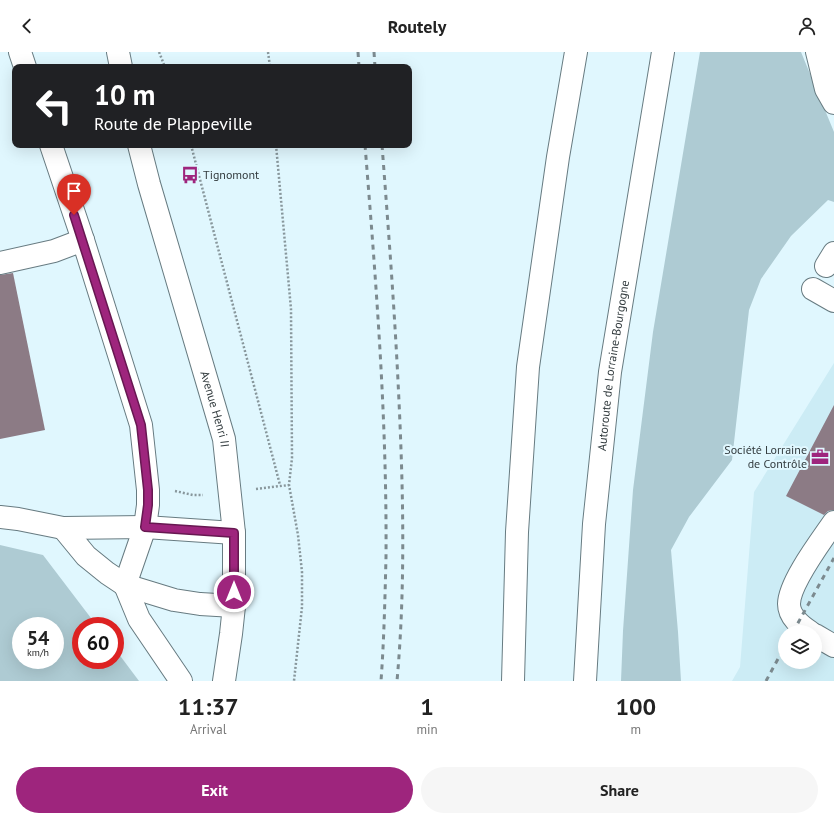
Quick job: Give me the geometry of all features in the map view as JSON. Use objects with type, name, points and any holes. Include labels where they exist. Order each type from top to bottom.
[{"type":"main road","points":[[20,52],[24,64]]},
{"type":"main road","points":[[118,52],[120,64]]},
{"type":"main road","points":[[513,681],[517,532],[528,367],[558,157],[576,52]]},
{"type":"main road","name":"Autoroute de Lorraine-Bourgogne","points":[[585,681],[594,524],[610,372],[663,52]]},
{"type":"main road","points":[[817,52],[826,89],[834,102]]},
{"type":"main road","points":[[823,52],[829,61],[834,65]]},
{"type":"main road","points":[[52,148],[83,240],[141,425],[148,490],[148,505],[145,527],[125,585],[139,619],[181,681]]},
{"type":"main road","name":"Avenue Henri II","points":[[140,148],[224,439],[234,533],[234,606],[224,681]]},
{"type":"main road","points":[[0,263],[54,251],[83,240]]},
{"type":"main road","points":[[813,289],[834,301]]},
{"type":"main road","points":[[0,517],[63,528],[145,527],[234,533]]},
{"type":"main road","points":[[800,625],[794,619],[788,605],[791,590],[802,570],[834,522]]},
{"type":"main road","points":[[63,528],[86,556],[107,574],[125,585],[174,600],[200,604],[234,606]]},
{"type":"main road","points":[[822,639],[834,646]]},
{"type":"path","points":[[159,52],[164,64]]},
{"type":"path","points":[[268,52],[270,64]]},
{"type":"path","points":[[192,148],[280,486],[289,485]]},
{"type":"path","points":[[276,148],[291,309],[292,458],[289,485],[298,534],[302,572],[302,608],[294,681]]},
{"type":"shaded area","points":[[700,52],[801,52],[834,132],[834,202],[828,200],[791,236],[761,279],[749,310],[732,460],[689,517],[671,550],[681,681],[621,681],[633,490],[653,332]]},
{"type":"shaded area","points":[[834,363],[834,681],[732,681],[740,667],[754,492]]},
{"type":"shaded area","points":[[0,545],[43,555],[90,617],[72,617],[72,669],[124,669],[124,661],[139,681],[0,681]]},
{"type":"building","points":[[13,273],[45,430],[0,439],[0,275]]},
{"type":"building","name":"Société Lorraine de Contrôle","points":[[834,405],[834,510],[828,511],[824,515],[786,496]]},
{"type":"railway","points":[[358,52],[359,64]]},
{"type":"railway","points":[[374,52],[375,64]]},
{"type":"railway","points":[[365,148],[377,299],[385,454],[386,557],[381,681]]},
{"type":"railway","points":[[382,148],[395,322],[401,456],[403,568],[397,681]]},
{"type":"railway","points":[[797,625],[834,558]]},
{"type":"railway","points":[[766,681],[778,659]]},
{"type":"place","name":"Tignomont","points":[[190,175]]},
{"type":"place","name":"Société Lorraine de Contrôle","points":[[820,457]]},
{"type":"route","points":[[74,215],[141,425],[148,490],[148,505],[145,527],[234,533],[234,592]]}]
